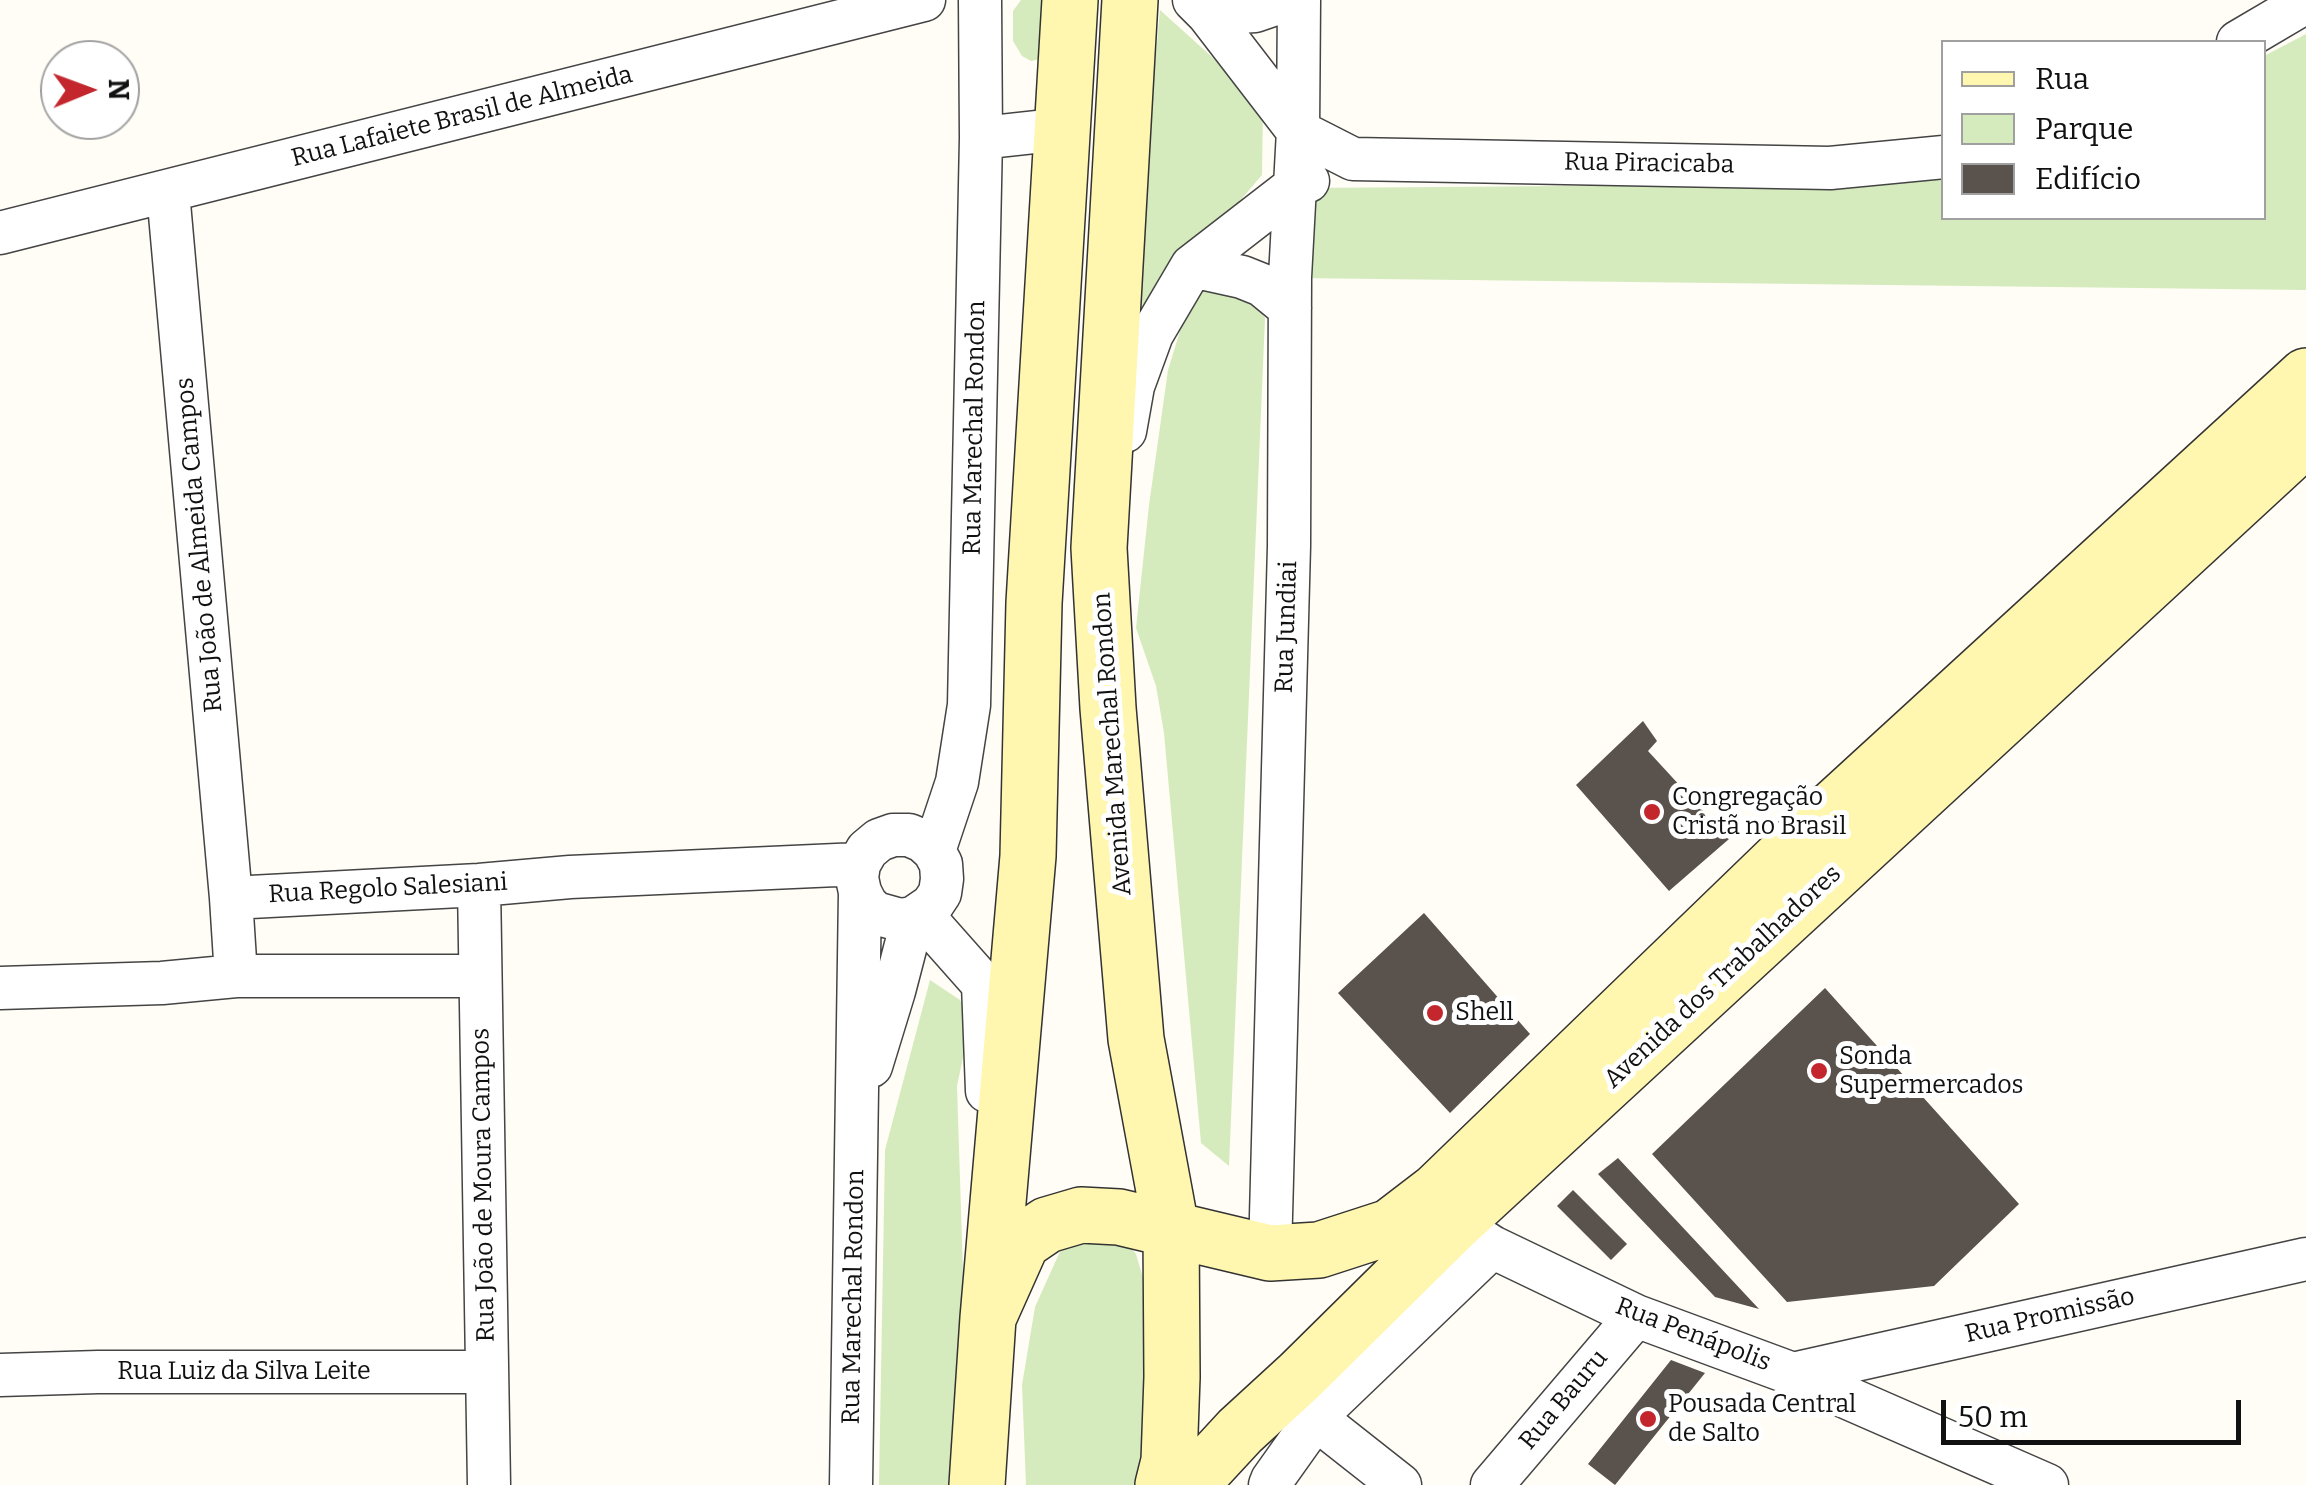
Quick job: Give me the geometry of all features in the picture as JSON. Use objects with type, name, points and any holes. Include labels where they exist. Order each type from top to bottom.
[{"type":"main road","points":[[977,1485],[1028,856],[1034,603],[1070,0]]},
{"type":"main road","name":"Avenida Marechal Rondon","points":[[1130,0],[1099,548],[1108,708],[1136,1039],[1171,1228],[1172,1377],[1169,1461],[1163,1485]]},
{"type":"main road","name":"Avenida dos Trabalhadores","points":[[988,1318],[1022,1242],[1046,1225],[1081,1216],[1119,1216],[1270,1253],[1319,1250],[1390,1226],[1438,1191],[1823,818],[2306,376]]},
{"type":"main road","name":"Avenida dos Trabalhadores","points":[[1193,1485],[1240,1431],[1300,1376],[1474,1235],[2306,438]]},
{"type":"street","name":"Rua Marechal Rondon","points":[[934,851],[957,782],[969,705],[981,138],[980,0]]},
{"type":"street","points":[[1201,7],[1255,11],[1287,0]]},
{"type":"street","name":"Rua Jundiai","points":[[1270,1253],[1299,0]]},
{"type":"street","name":"Rua Lafaiete Brasil de Almeida","points":[[0,233],[913,1]]},
{"type":"street","points":[[2241,40],[2306,2]]},
{"type":"street","points":[[1201,7],[1298,131]]},
{"type":"street","points":[[981,138],[1063,129]]},
{"type":"street","name":"Rua Piracicaba","points":[[1298,131],[1353,159],[1830,168],[1941,158]]},
{"type":"street","name":"Rua Piracicaba","points":[[1192,266],[1294,187],[1353,159]]},
{"type":"street","name":"Rua João de Almeida Campos","points":[[168,192],[231,898]]},
{"type":"street","points":[[1099,548],[1132,386],[1152,334],[1192,266],[1262,285],[1290,308]]},
{"type":"street","points":[[908,835],[934,851],[941,864],[942,878],[940,893],[932,905],[917,916],[900,920],[876,913],[866,904],[860,878],[867,850],[879,840],[908,835]]},
{"type":"street","name":"Rua Regolo Salesiani","points":[[236,976],[231,898],[479,886],[590,876],[860,878]]},
{"type":"street","name":"Rua Marechal Rondon","points":[[851,1485],[860,878]]},
{"type":"street","name":"Rua João de Moura Campos","points":[[479,886],[489,1485]]},
{"type":"street","points":[[917,916],[983,984],[988,1109],[999,1188]]},
{"type":"street","points":[[857,1110],[917,916]]},
{"type":"street","points":[[0,988],[162,983],[236,976],[480,976]]},
{"type":"street","points":[[1270,1485],[1315,1418],[1474,1235]]},
{"type":"street","name":"Rua Penápolis","points":[[1474,1235],[1636,1316],[1793,1374],[1979,1473],[2047,1485]]},
{"type":"street","name":"Rua Promissão","points":[[1793,1374],[2306,1259]]},
{"type":"street","name":"Rua Bauru","points":[[1492,1485],[1636,1316]]},
{"type":"street","name":"Rua Luiz da Silva Leite","points":[[0,1376],[98,1372],[487,1372]]},
{"type":"street","points":[[1315,1418],[1400,1485]]},
{"type":"green space","points":[[1021,0],[1053,0],[1053,56],[1031,61],[1022,56],[1013,41],[1013,11]]},
{"type":"green space","points":[[1160,10],[1263,103],[1262,175],[1153,302],[1133,309]]},
{"type":"green space","points":[[2306,34],[2306,290],[1296,278],[1307,188],[1832,184],[1941,173],[1941,220],[2266,220],[2266,55]]},
{"type":"green space","points":[[1205,282],[1253,299],[1265,318],[1229,1166],[1201,1143],[1164,733],[1156,686],[1136,628],[1168,370],[1184,318]]},
{"type":"green space","points":[[930,980],[960,1000],[970,1024],[957,1086],[963,1272],[974,1332],[968,1485],[879,1485],[885,1150]]},
{"type":"green space","points":[[1114,1228],[1136,1254],[1145,1285],[1146,1485],[1026,1485],[1022,1385],[1035,1307],[1066,1238]]},
{"type":"building","name":"Congregação Cristã no Brasil","points":[[1643,721],[1657,741],[1648,751],[1729,839],[1669,891],[1576,785]]},
{"type":"building","name":"Shell","points":[[1424,913],[1530,1034],[1450,1113],[1338,993]]},
{"type":"building","name":"Sonda Supermercados","points":[[1825,988],[2019,1204],[1934,1286],[1787,1302],[1652,1154]]},
{"type":"building","points":[[1618,1158],[1759,1309],[1715,1297],[1598,1174]]},
{"type":"building","points":[[1573,1190],[1627,1244],[1611,1260],[1557,1206]]},
{"type":"building","points":[[1671,1360],[1705,1373],[1615,1485],[1588,1464]]},
{"type":"place","name":"Congregação Cristã no Brasil","points":[[1652,812]]},
{"type":"place","name":"Shell","points":[[1435,1013]]},
{"type":"place","name":"Sonda Supermercados","points":[[1819,1071]]},
{"type":"place","name":"Pousada Central de Salto","points":[[1648,1419]]}]
